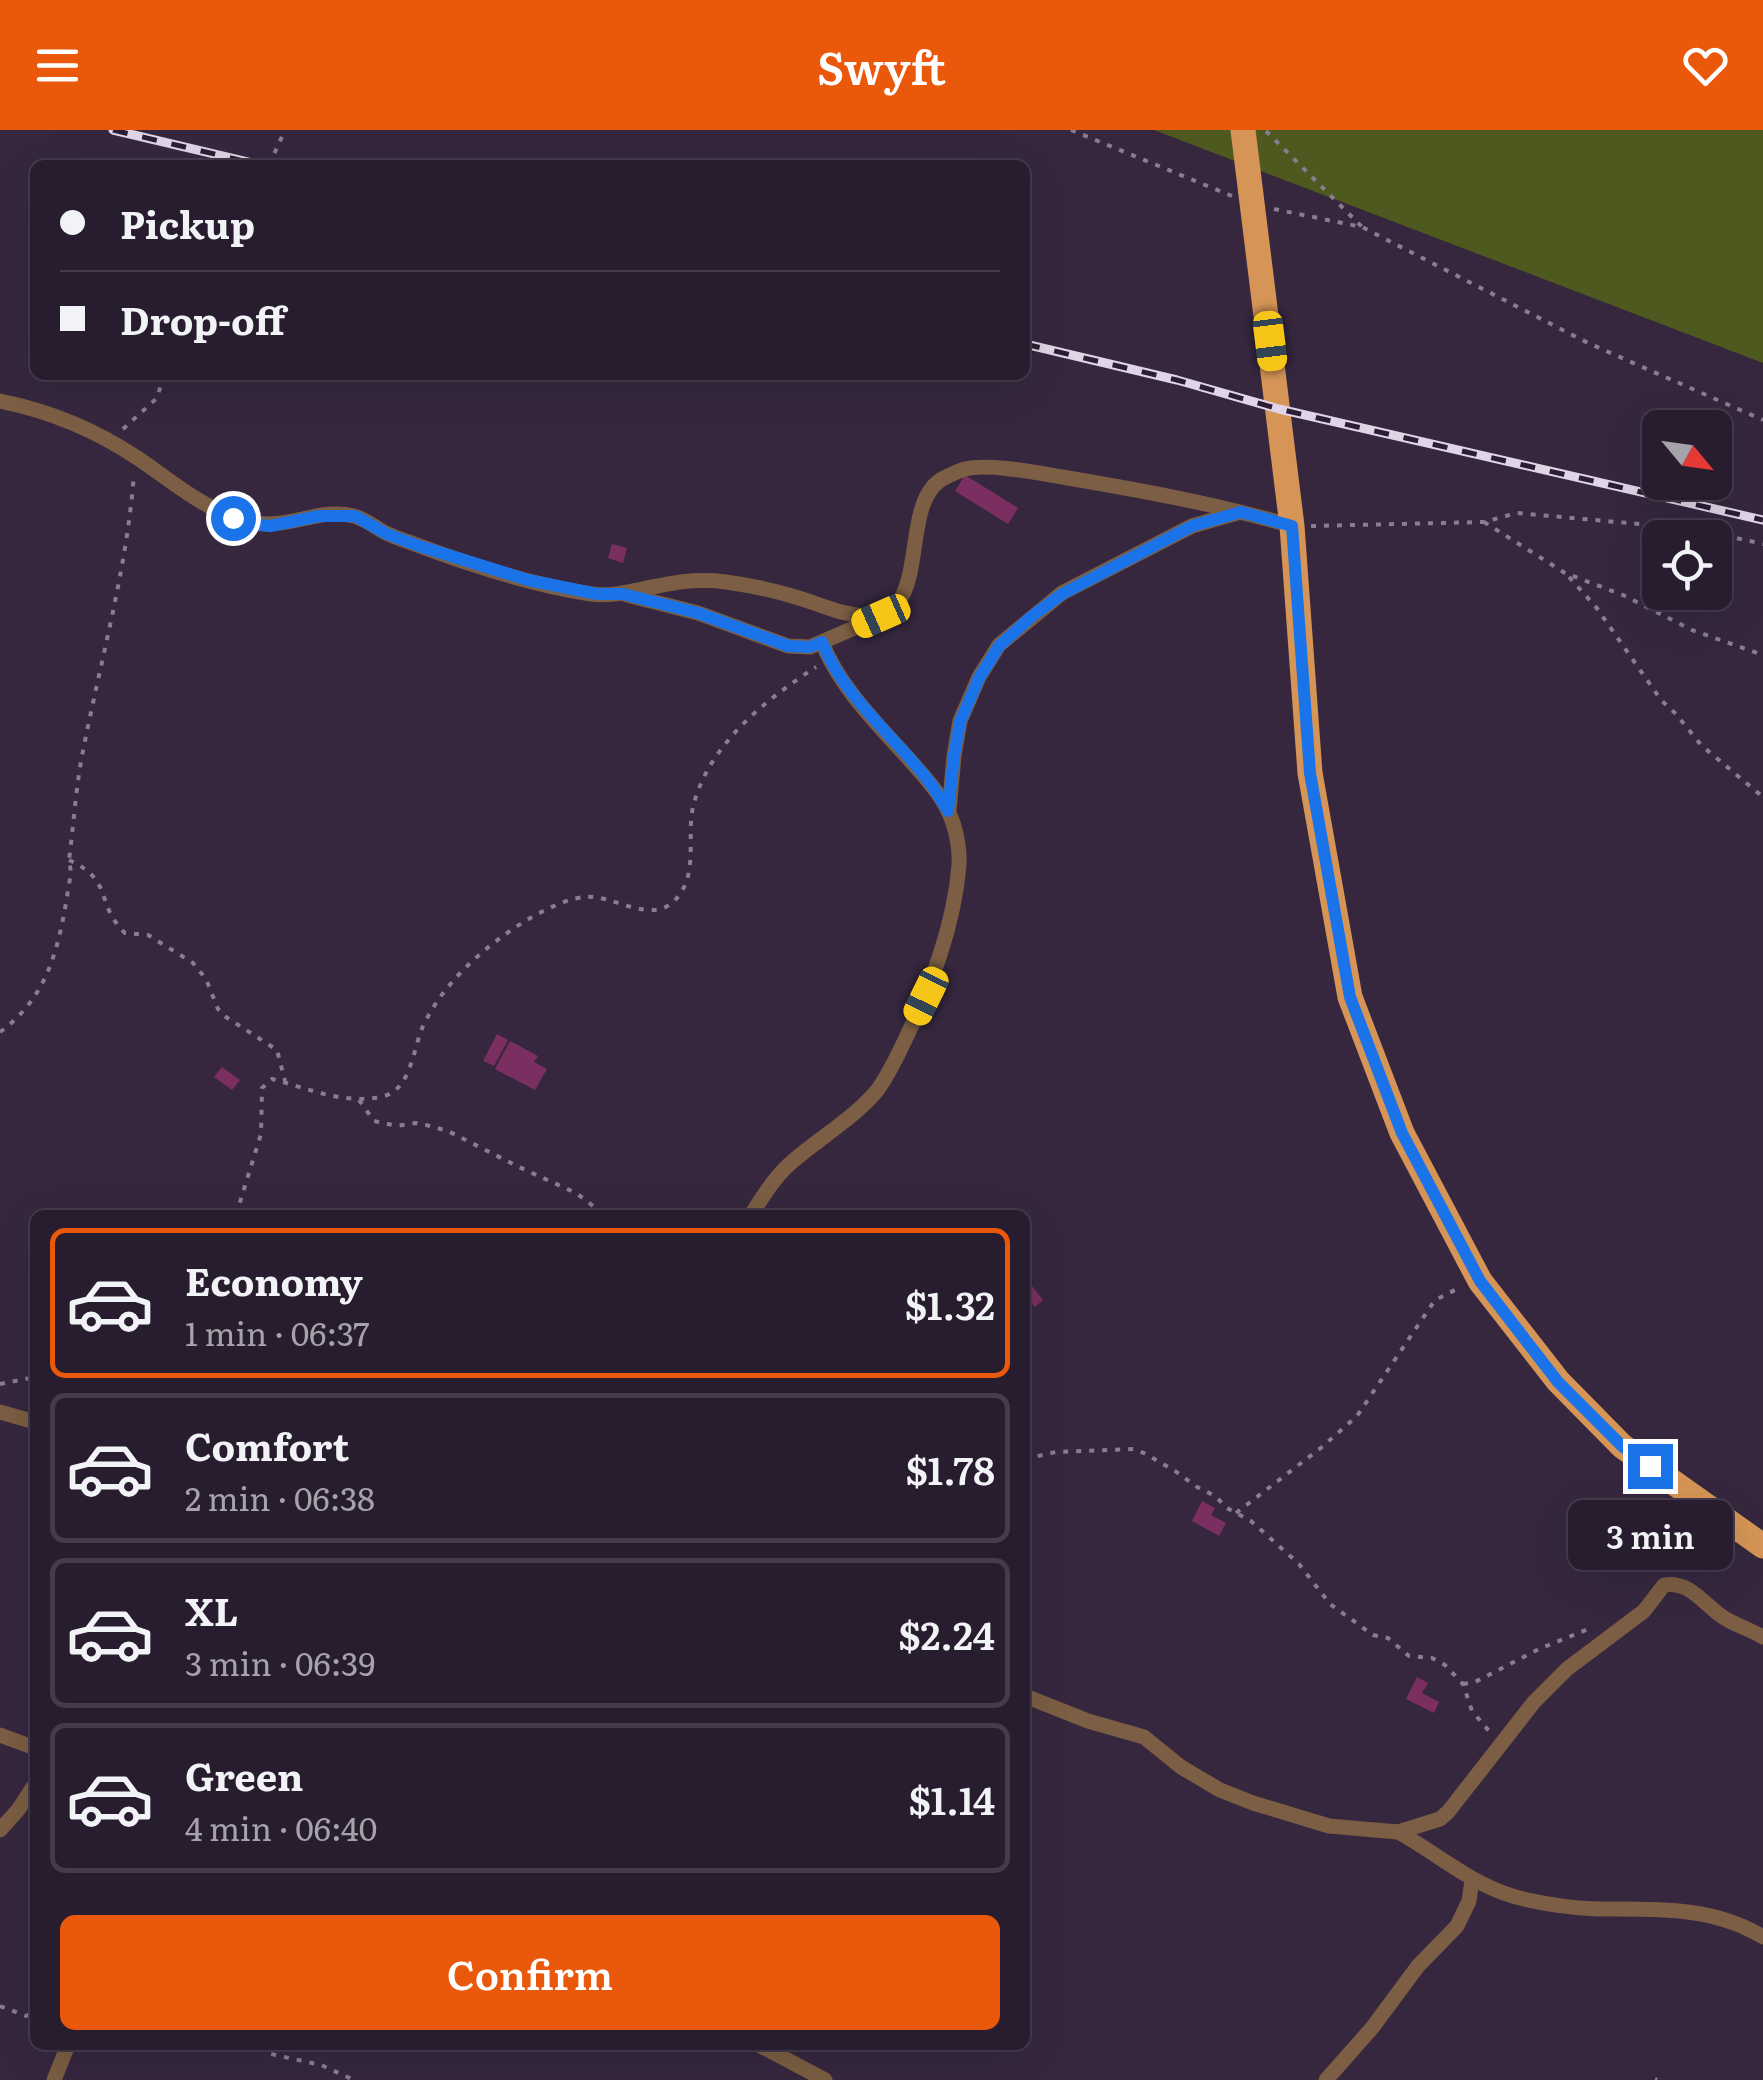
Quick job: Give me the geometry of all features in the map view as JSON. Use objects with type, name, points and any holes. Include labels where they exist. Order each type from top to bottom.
[{"type":"highway","points":[[1243,130],[1292,526],[1310,773],[1350,997],[1402,1133],[1480,1281],[1558,1382],[1622,1446],[1763,1546]]},
{"type":"street","points":[[0,401],[70,420],[135,456],[193,497],[252,524],[270,526],[319,516],[355,516],[403,540],[496,571],[572,590],[623,594],[687,581],[723,582],[795,597],[844,614],[881,616]]},
{"type":"street","points":[[623,594],[698,613],[788,646],[810,647],[896,606],[909,580],[925,498],[938,481],[967,468],[1038,473],[1241,512],[1292,526]]},
{"type":"street","points":[[948,811],[960,722],[979,678],[999,646],[1062,594],[1192,526],[1241,512]]},
{"type":"street","points":[[754,1210],[773,1180],[847,1122],[890,1072],[926,996],[952,910],[960,861],[948,811],[928,780],[871,717],[828,659],[822,642]]},
{"type":"street","points":[[0,1412],[30,1421]]},
{"type":"street","points":[[1030,1698],[1144,1737],[1199,1778],[1253,1803],[1329,1826],[1398,1832],[1440,1819],[1448,1812],[1534,1702],[1567,1669],[1644,1611],[1664,1586],[1680,1585],[1722,1617],[1763,1637]]},
{"type":"street","points":[[0,1734],[30,1746]]},
{"type":"street","points":[[0,1830],[30,1792]]},
{"type":"street","points":[[1398,1832],[1472,1880],[1507,1896],[1593,1909],[1687,1911],[1747,1926],[1763,1936]]},
{"type":"street","points":[[1326,2080],[1372,2028],[1418,1966],[1457,1926],[1469,1901],[1472,1880]]},
{"type":"street","points":[[54,2080],[66,2050]]},
{"type":"street","points":[[768,2050],[825,2080]]},
{"type":"path","points":[[271,160],[285,130]]},
{"type":"path","points":[[1071,130],[1253,205],[1362,227],[1588,343],[1763,420]]},
{"type":"path","points":[[1265,130],[1362,227]]},
{"type":"path","points":[[110,442],[157,398],[162,380]]},
{"type":"path","points":[[0,1032],[27,1009],[55,956],[68,892],[83,750],[130,526],[135,456]]},
{"type":"path","points":[[1292,526],[1484,522],[1517,513],[1695,529],[1763,544]]},
{"type":"path","points":[[1484,522],[1566,573],[1692,630],[1763,655]]},
{"type":"path","points":[[1566,573],[1596,607],[1661,700],[1701,746],[1763,797]]},
{"type":"path","points":[[237,1210],[260,1134],[262,1088],[272,1079],[314,1092],[358,1099],[385,1096],[401,1086],[421,1032],[439,998],[502,936],[525,921],[585,896],[655,910],[674,901],[688,875],[694,803],[709,768],[747,720],[786,686],[828,659]]},
{"type":"path","points":[[69,860],[97,878],[112,919],[125,932],[148,935],[193,962],[206,979],[218,1010],[277,1050],[285,1083]]},
{"type":"path","points":[[358,1099],[374,1120],[397,1126],[416,1123],[448,1131],[576,1193],[598,1210]]},
{"type":"path","points":[[1236,1513],[1357,1416],[1436,1300],[1480,1281]]},
{"type":"path","points":[[0,1384],[30,1378]]},
{"type":"path","points":[[1030,1458],[1056,1452],[1134,1449],[1175,1471],[1251,1521],[1299,1564],[1330,1604],[1373,1635],[1388,1638],[1409,1656],[1439,1662],[1463,1684],[1472,1711],[1498,1749]]},
{"type":"path","points":[[1463,1684],[1598,1626]]},
{"type":"path","points":[[0,2006],[30,2014]]},
{"type":"path","points":[[266,2050],[321,2065],[354,2080]]},
{"type":"green space","points":[[1154,130],[1763,130],[1763,363]]},
{"type":"building","points":[[965,475],[1018,508],[1008,524],[955,491]]},
{"type":"building","points":[[612,544],[627,548],[623,563],[608,558]]},
{"type":"building","points":[[497,1034],[508,1040],[494,1066],[483,1061]]},
{"type":"building","points":[[510,1041],[538,1056],[534,1062],[547,1069],[535,1090],[495,1069]]},
{"type":"building","points":[[222,1067],[240,1080],[232,1090],[214,1077]]},
{"type":"building","points":[[1030,1284],[1043,1300],[1035,1307],[1030,1301]]},
{"type":"building","points":[[1202,1501],[1215,1508],[1211,1515],[1226,1523],[1219,1536],[1192,1521]]},
{"type":"building","points":[[1417,1677],[1428,1683],[1422,1693],[1439,1702],[1434,1713],[1406,1699]]},
{"type":"railway","points":[[113,130],[240,160]]},
{"type":"railway","points":[[1030,345],[1279,409],[1763,520]]},
{"type":"route","points":[[233,518],[270,526],[319,516],[355,516],[419,546],[528,580],[597,594],[623,594],[698,613],[788,646],[810,647],[822,642],[828,659],[871,717],[928,780],[948,811],[960,722],[979,678],[999,646],[1031,617],[1062,594],[1192,526],[1241,512],[1292,526],[1310,773],[1350,997],[1402,1133],[1480,1281],[1558,1382],[1622,1446],[1650,1466]]}]
